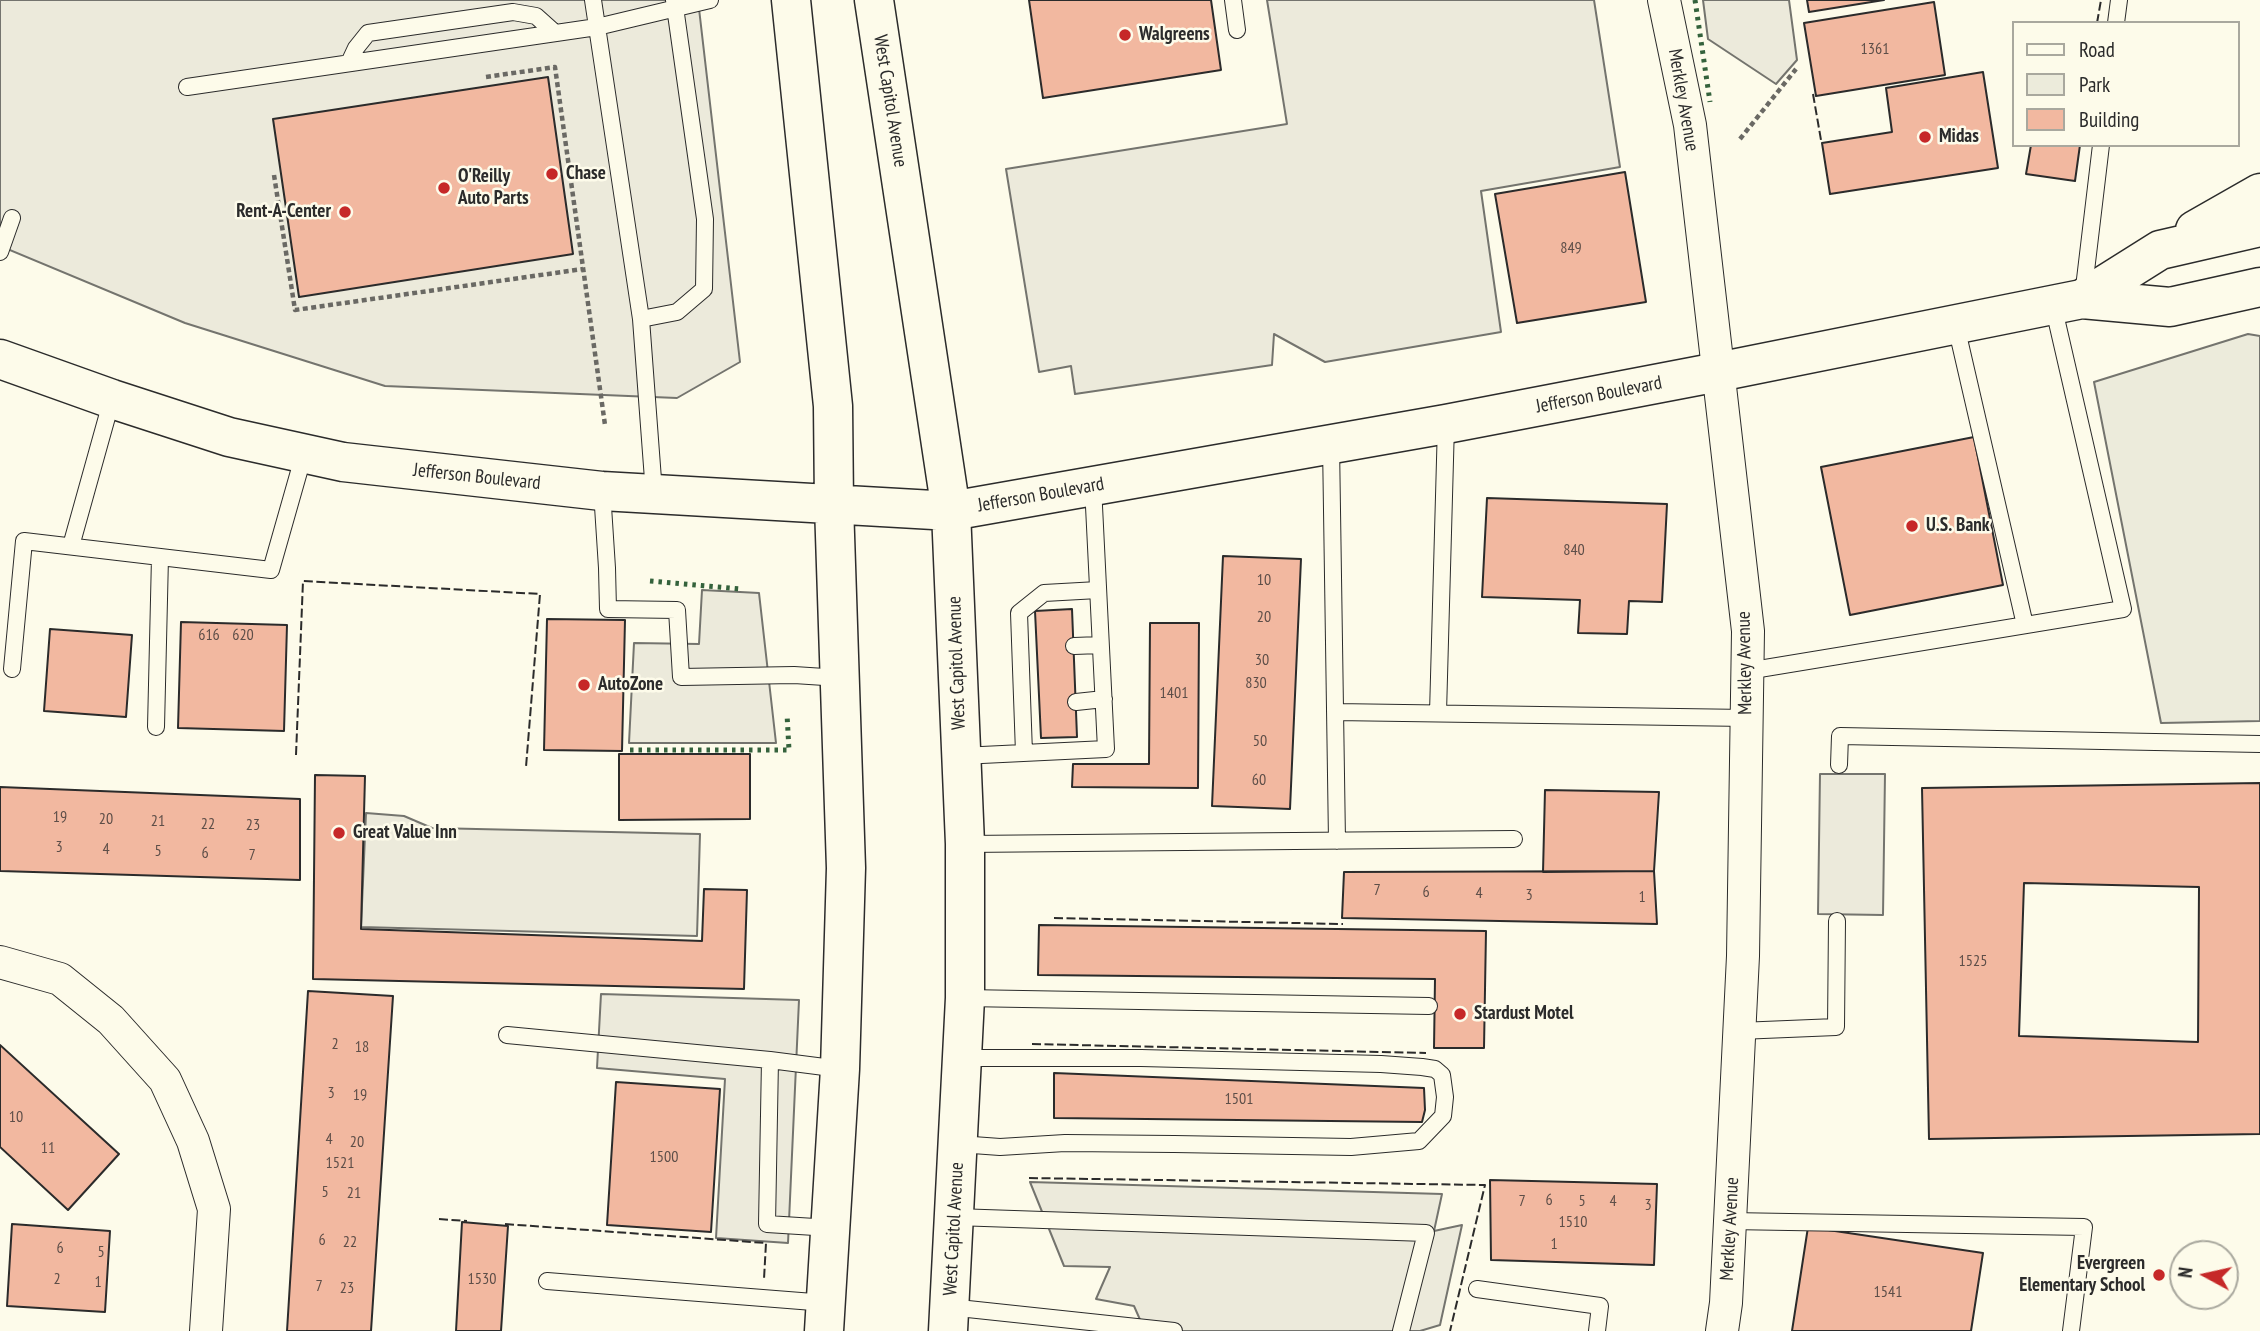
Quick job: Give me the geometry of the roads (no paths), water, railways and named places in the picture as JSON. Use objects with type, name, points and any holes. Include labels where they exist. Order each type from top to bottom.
[{"type":"main road","points":[[790,0],[834,406],[834,505],[846,868],[840,1069],[825,1317]]},
{"type":"main road","name":"West Capitol Avenue","points":[[874,0],[951,511],[965,844],[965,998],[949,1319]]},
{"type":"main road","points":[[2160,250],[2260,193]]},
{"type":"main road","name":"Jefferson Boulevard","points":[[2067,302],[2160,250],[2260,227]]},
{"type":"main road","name":"Jefferson Boulevard","points":[[0,359],[229,437],[343,462],[602,491],[951,511],[1446,424],[1956,326],[2067,302],[2170,307],[2260,286]]},
{"type":"street","name":"Merkley Avenue","points":[[1664,0],[1690,125],[1748,631],[1743,956],[1723,1331]]},
{"type":"street","points":[[0,962],[60,979],[111,1020],[165,1080],[193,1141],[214,1209],[206,1331]]},
{"type":"lane","points":[[593,0],[640,319],[654,493]]},
{"type":"lane","points":[[187,87],[597,27],[674,4],[710,0]]},
{"type":"lane","points":[[1233,0],[1237,30]]},
{"type":"lane","points":[[2116,21],[2119,0]]},
{"type":"lane","points":[[640,319],[677,312],[704,289],[705,219],[674,4]]},
{"type":"lane","points":[[349,63],[356,48],[368,33],[405,26],[513,12],[536,16],[555,33]]},
{"type":"lane","points":[[1747,671],[2123,609],[2067,302],[2101,147]]},
{"type":"lane","points":[[0,252],[12,218]]},
{"type":"lane","points":[[1956,326],[2025,625]]},
{"type":"lane","points":[[71,546],[112,399]]},
{"type":"lane","points":[[1438,713],[1446,424]]},
{"type":"lane","points":[[1331,444],[1336,841]]},
{"type":"lane","points":[[12,669],[24,541],[271,570],[304,454]]},
{"type":"lane","points":[[961,756],[1106,750],[1093,486]]},
{"type":"lane","points":[[602,491],[608,609],[677,610],[681,677],[794,675],[840,678]]},
{"type":"lane","points":[[156,727],[160,557]]},
{"type":"lane","points":[[1024,753],[1031,704],[1028,649],[1019,613],[1044,593],[1098,590]]},
{"type":"lane","points":[[1074,646],[1100,645]]},
{"type":"lane","points":[[1076,702],[1104,699]]},
{"type":"lane","points":[[1335,712],[1746,718]]},
{"type":"lane","points":[[1839,765],[1840,736],[2260,744]]},
{"type":"lane","points":[[965,844],[1514,839]]},
{"type":"lane","points":[[1739,1031],[1836,1027],[1837,921]]},
{"type":"lane","points":[[965,998],[1429,1006]]},
{"type":"lane","points":[[507,1035],[840,1069]]},
{"type":"lane","points":[[959,1144],[1000,1147],[1065,1143],[1147,1143],[1351,1147],[1419,1141],[1443,1116],[1445,1097],[1442,1075],[1435,1069],[1422,1067],[1141,1058],[963,1058]]},
{"type":"lane","points":[[770,1060],[767,1224],[831,1228]]},
{"type":"lane","points":[[956,1217],[1426,1233],[1401,1331]]},
{"type":"lane","points":[[1730,1221],[2084,1227],[2071,1331]]},
{"type":"lane","points":[[547,1281],[825,1317]]},
{"type":"lane","points":[[1478,1289],[1601,1306],[1597,1331]]},
{"type":"lane","points":[[949,1319],[1174,1331]]},
{"type":"place","name":"Walgreens","points":[[1125,35]]},
{"type":"place","name":"Midas","points":[[1925,137]]},
{"type":"place","name":"Chase","points":[[552,174]]},
{"type":"place","name":"O'Reilly Auto Parts","points":[[444,188]]},
{"type":"place","name":"Rent-A-Center","points":[[345,212]]},
{"type":"place","name":"U.S. Bank","points":[[1912,526]]},
{"type":"place","name":"AutoZone","points":[[584,685]]},
{"type":"place","name":"Great Value Inn","points":[[339,833]]},
{"type":"place","name":"Stardust Motel","points":[[1460,1014]]},
{"type":"place","name":"Evergreen Elementary School","points":[[2159,1275]]}]
